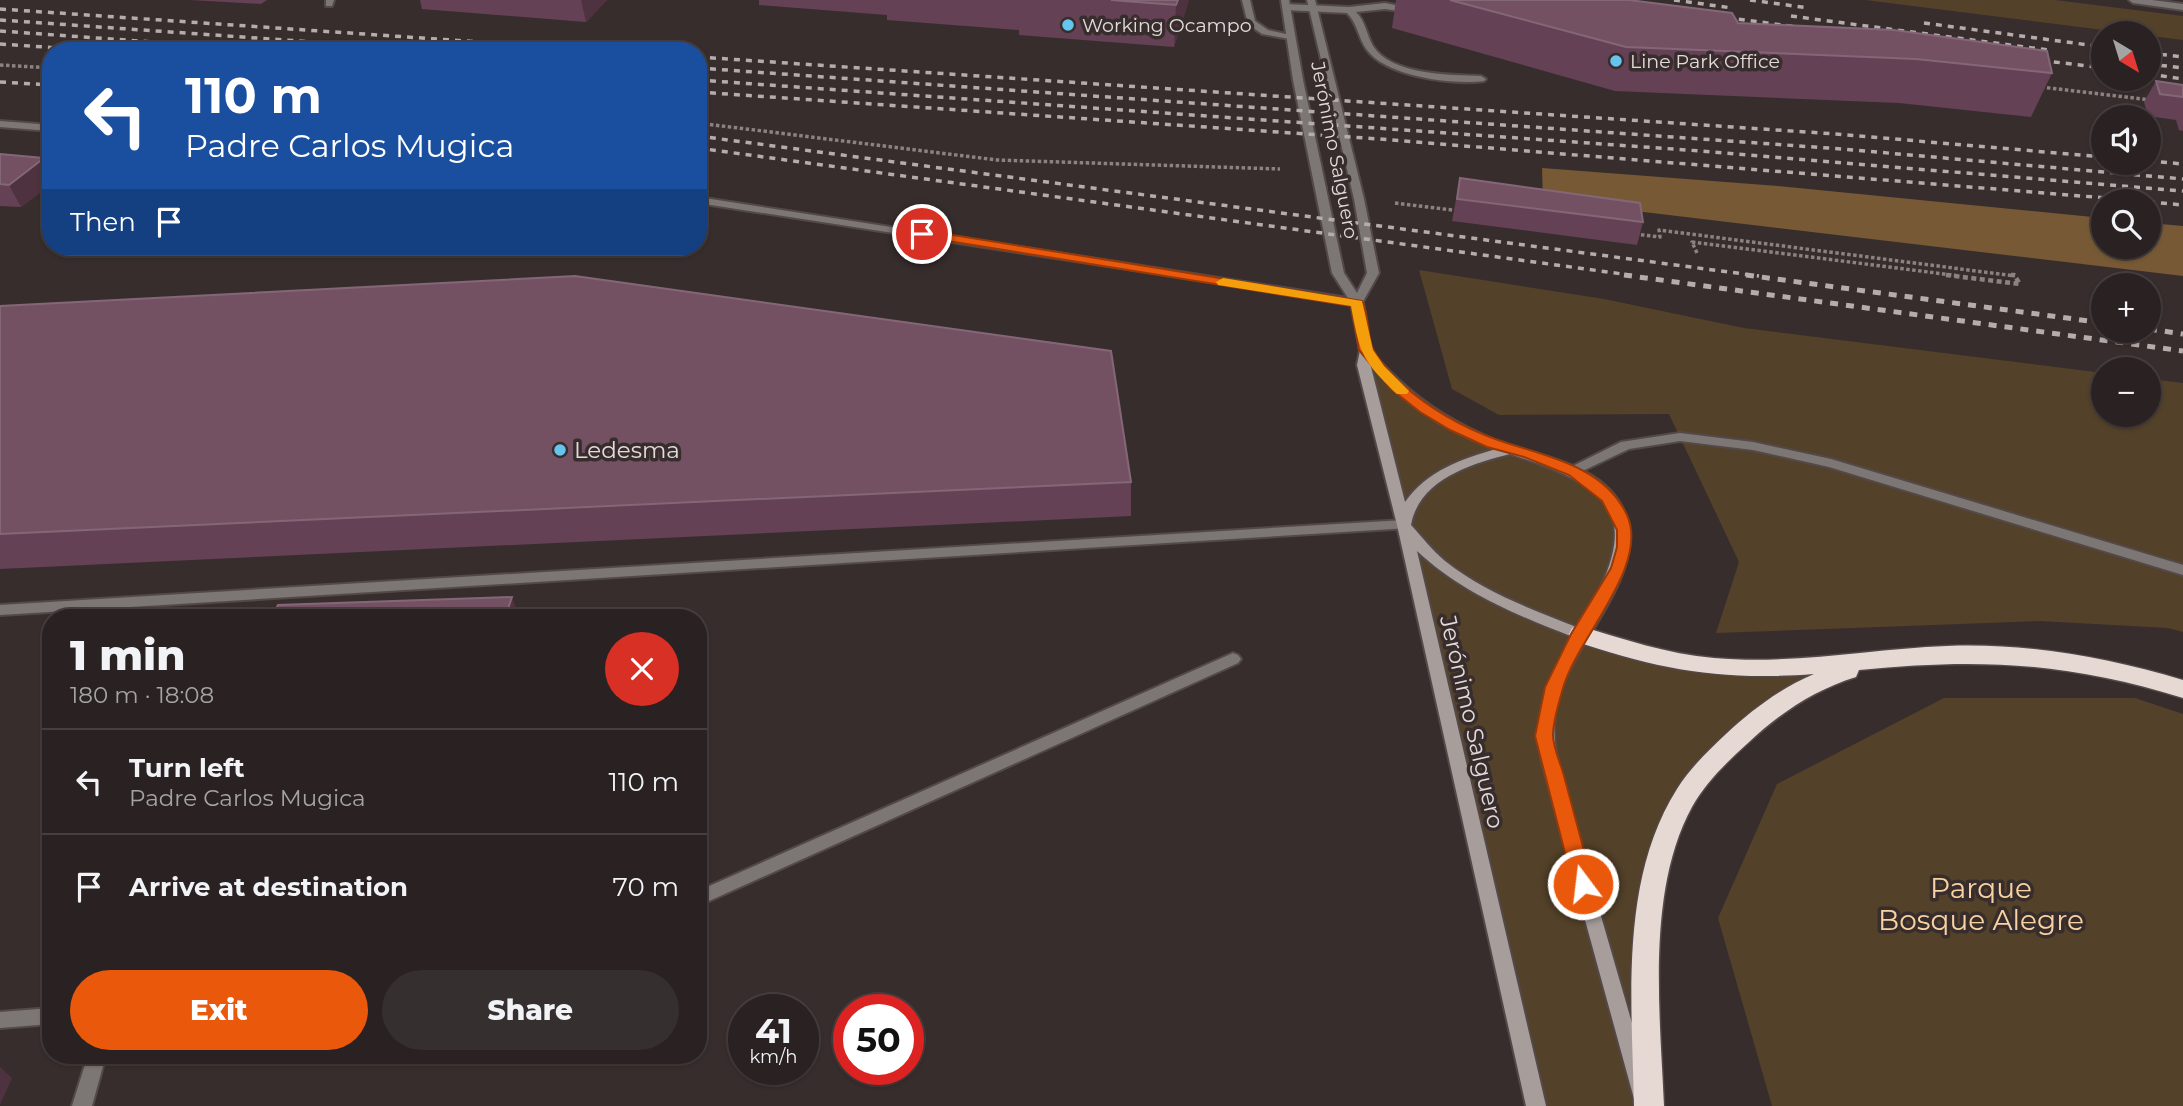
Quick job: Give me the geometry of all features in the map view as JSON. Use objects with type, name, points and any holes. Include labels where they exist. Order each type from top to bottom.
[{"type":"highway","points":[[1580,634],[1644,656],[1704,666],[1803,667],[1959,654],[2017,656],[2098,666],[2183,689]]},
{"type":"highway","points":[[1647,1106],[1647,990],[1655,880],[1680,806],[1720,754],[1774,707],[1800,690],[1842,672],[1890,660]]},
{"type":"main road","name":"Jerónimo Salguero","points":[[1357,303],[1366,350],[1363,365],[1404,525],[1536,1106]]},
{"type":"main road","name":"Jerónimo Salguero","points":[[1366,350],[1396,386],[1425,409],[1455,427],[1574,471],[1608,498],[1625,530],[1625,547],[1619,568],[1580,634],[1554,687],[1544,736],[1615,1008],[1647,1106]]},
{"type":"main road","points":[[1511,449],[1480,458],[1448,472],[1432,483],[1410,504],[1404,525],[1431,556],[1461,578],[1505,603],[1580,634]]},
{"type":"street","points":[[1246,0],[1251,22],[1265,32],[1292,38]]},
{"type":"street","points":[[2133,0],[2183,6]]},
{"type":"street","points":[[1285,4],[1312,4],[1349,10],[1385,6],[1425,11]]},
{"type":"street","name":"Jerónimo Salguero","points":[[1285,4],[1297,80],[1338,273],[1357,303],[1373,273],[1359,199],[1312,4]]},
{"type":"street","points":[[1349,10],[1361,20],[1370,49],[1396,68],[1441,77],[1481,79]]},
{"type":"street","points":[[0,124],[42,127]]},
{"type":"street","points":[[707,201],[1357,303]]},
{"type":"street","points":[[1574,471],[1626,445],[1680,437],[1753,446],[1831,463],[2183,570]]},
{"type":"street","points":[[0,610],[1404,525]]},
{"type":"street","points":[[707,895],[1233,659]]},
{"type":"street","points":[[0,1020],[42,1017]]},
{"type":"street","points":[[82,1106],[94,1064]]},
{"type":"path","points":[[0,65],[42,67]]},
{"type":"path","points":[[2037,87],[2157,101]]},
{"type":"path","points":[[707,124],[997,160],[1316,170]]},
{"type":"path","points":[[1359,199],[1468,213]]},
{"type":"path","points":[[1633,233],[1660,237],[1659,230],[2014,275],[2020,284],[1692,242],[1697,253]]},
{"type":"green space","points":[[1865,0],[2055,0],[2183,16],[2183,40],[2161,37],[2161,21],[2091,21],[2091,28]]},
{"type":"green space","points":[[1419,270],[1604,299],[1744,328],[2091,371],[2091,427],[2161,427],[2161,380],[2183,383],[2183,632],[2168,628],[2040,621],[1716,633],[1739,562],[1669,414],[1499,415],[1452,389]]},
{"type":"green space","points":[[1366,350],[1379,369],[1456,427],[1529,453],[1608,498],[1625,547],[1580,634],[1621,649],[1841,672],[1800,690],[1700,778],[1655,880],[1649,1106],[1536,1106]]},
{"type":"green space","name":"Parque Bosque Alegre","points":[[1944,698],[2135,698],[2183,714],[2183,1106],[1772,1106],[1718,918],[1777,784]]},
{"type":"shaded area","points":[[1542,168],[1778,186],[2091,217],[2091,259],[2161,259],[2161,224],[2183,226],[2183,276],[2161,273],[1543,200]]},
{"type":"building","points":[[1111,0],[1178,0],[1176,5]]},
{"type":"building","points":[[1450,0],[1629,0],[1732,13],[1738,23],[1894,30],[2047,51],[2052,73],[1916,59],[1626,47]]},
{"type":"building","points":[[2161,82],[2183,85],[2183,97],[2160,94]]},
{"type":"building","points":[[0,154],[42,158],[9,185],[0,184]]},
{"type":"building","points":[[1460,178],[1640,203],[1643,222],[1457,199]]},
{"type":"building","name":"Ledesma","points":[[575,276],[1111,351],[1131,482],[0,534],[0,306]]},
{"type":"building","points":[[512,597],[508,609],[276,609],[278,605]]},
{"type":"railway","points":[[1674,0],[1732,8]]},
{"type":"railway","points":[[1750,0],[1809,8]]},
{"type":"railway","points":[[0,9],[480,42]]},
{"type":"railway","points":[[1715,16],[1805,28]]},
{"type":"railway","points":[[1791,16],[2048,50]]},
{"type":"railway","points":[[0,20],[314,42]]},
{"type":"railway","points":[[1924,23],[2091,45]]},
{"type":"railway","points":[[0,31],[153,42]]},
{"type":"railway","points":[[0,44],[42,47]]},
{"type":"railway","points":[[2161,54],[2183,57]]},
{"type":"railway","points":[[707,58],[1836,134],[2091,156]]},
{"type":"railway","points":[[2030,59],[2091,66]]},
{"type":"railway","points":[[2161,65],[2183,68]]},
{"type":"railway","points":[[707,69],[1842,149],[2183,179]]},
{"type":"railway","points":[[2161,76],[2183,79]]},
{"type":"railway","points":[[707,81],[1687,150],[2183,191]]},
{"type":"railway","points":[[0,82],[42,84]]},
{"type":"railway","points":[[707,93],[1379,139],[2091,197]]},
{"type":"railway","points":[[707,137],[1759,276]]},
{"type":"railway","points":[[707,149],[1637,276]]},
{"type":"railway","points":[[2161,162],[2183,164]]},
{"type":"railway","points":[[2161,203],[2183,205]]},
{"type":"railway","points":[[1624,275],[2183,351]]},
{"type":"railway","points":[[1746,275],[2091,321]]},
{"type":"railway","points":[[2161,331],[2183,334]]},
{"type":"slow traffic","points":[[1223,282],[1357,303],[1366,350],[1379,369],[1402,391]]},
{"type":"place","name":"Working Ocampo","points":[[1068,25]]},
{"type":"place","name":"Line Park Office","points":[[1616,61]]},
{"type":"place","name":"Ledesma","points":[[560,450]]},
{"type":"route","points":[[922,234],[1357,303],[1366,350],[1379,369],[1396,386],[1425,409],[1455,427],[1493,443],[1529,453],[1574,471],[1608,498],[1625,530],[1625,547],[1619,568],[1580,634],[1554,687],[1544,736],[1583,884]]}]
